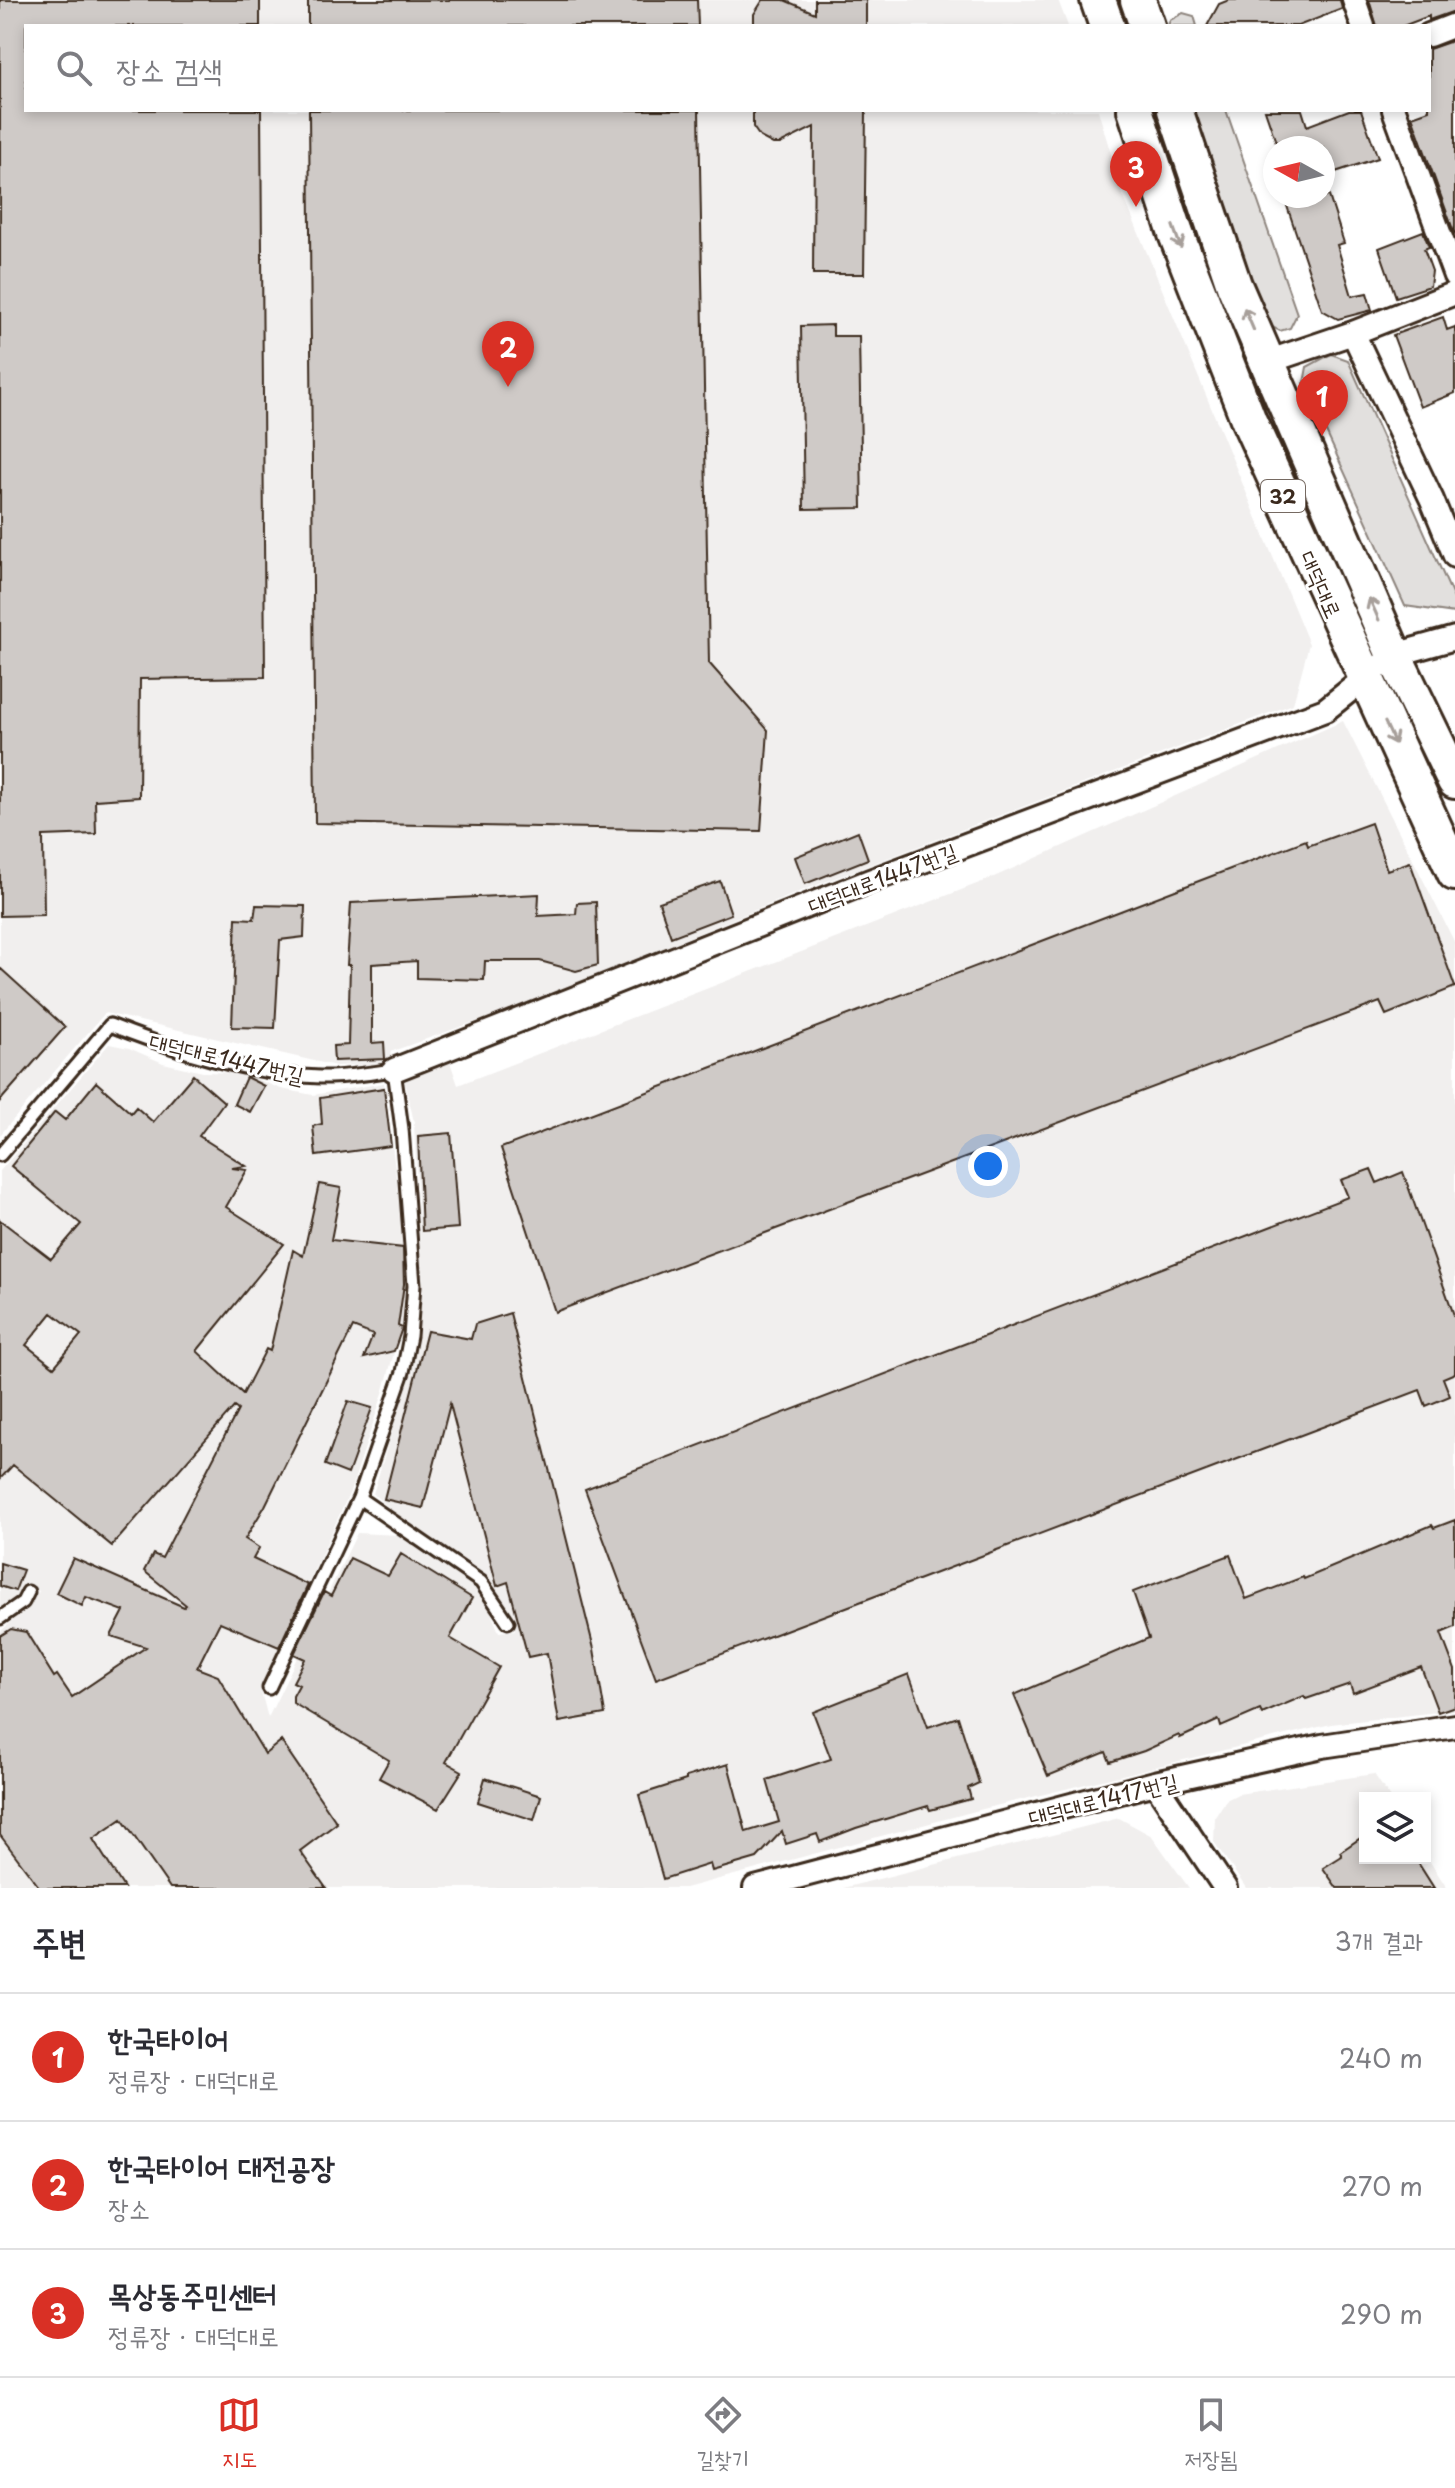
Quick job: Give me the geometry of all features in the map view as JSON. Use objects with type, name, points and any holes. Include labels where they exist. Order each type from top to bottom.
[{"type":"main road","points":[[1138,0],[1146,24]]},
{"type":"main road","name":"대덕대로","points":[[1136,112],[1176,234],[1249,421],[1455,873]]},
{"type":"main road","name":"대덕대로","points":[[1176,112],[1234,285],[1394,655],[1455,781]]},
{"type":"street","points":[[1103,13],[1138,0]]},
{"type":"street","points":[[1354,0],[1362,24]]},
{"type":"street","points":[[1431,34],[1455,25]]},
{"type":"street","points":[[1395,112],[1455,276]]},
{"type":"street","points":[[1267,362],[1353,333],[1455,293]]},
{"type":"street","points":[[1353,333],[1455,556]]},
{"type":"street","points":[[1432,500],[1455,498]]},
{"type":"street","points":[[1394,655],[1455,638]]},
{"type":"street","name":"대덕대로1447번길","points":[[394,1070],[870,881],[1325,710],[1394,655]]},
{"type":"street","name":"대덕대로1417번길","points":[[755,1888],[1155,1783],[1322,1746],[1455,1726]]},
{"type":"street","points":[[1155,1783],[1225,1888]]},
{"type":"lane","name":"대덕대로1447번길","points":[[0,1155],[110,1025],[170,1049],[270,1071],[322,1077],[394,1070]]},
{"type":"lane","points":[[269,1688],[359,1498],[403,1372],[410,1336],[414,1285],[402,1129],[394,1070]]},
{"type":"lane","points":[[359,1498],[481,1582],[508,1622]]},
{"type":"lane","points":[[0,1618],[23,1602],[28,1592]]},
{"type":"shaded area","points":[[0,0],[1058,0],[1067,24],[24,24],[24,112],[1099,112],[1123,195],[1309,644],[1293,704],[809,888],[530,1002],[390,1052],[393,1064],[336,1066],[105,1013],[0,1135]]},
{"type":"shaded area","points":[[1183,13],[1194,16],[1196,24],[1169,24]]},
{"type":"shaded area","points":[[1192,112],[1227,112],[1297,314],[1290,328],[1280,331],[1268,325]]},
{"type":"shaded area","points":[[1331,354],[1348,360],[1455,601],[1455,613],[1405,606],[1304,383],[1307,367]]},
{"type":"shaded area","points":[[1343,721],[1455,943],[1455,1710],[1331,1724],[983,1809],[685,1888],[0,1888],[0,1632],[32,1602],[39,1591],[25,1584],[18,1595],[0,1607],[0,1171],[109,1044],[129,1048],[163,1063],[203,1072],[242,1073],[281,1089],[313,1095],[384,1083],[409,1279],[402,1323],[384,1390],[350,1492],[260,1688],[268,1718],[357,1533],[398,1535],[482,1591],[499,1632],[515,1630],[510,1609],[484,1576],[415,1529],[373,1494],[414,1357],[422,1292],[414,1122],[405,1082],[420,1070],[450,1062],[458,1085],[987,880]]},
{"type":"shaded area","points":[[1374,1774],[1386,1792],[1359,1792],[1359,1864],[1431,1863],[1447,1888],[1246,1888],[1214,1842],[1215,1817],[1226,1800],[1238,1794]]},
{"type":"shaded area","points":[[1119,1818],[1152,1836],[1189,1888],[843,1888]]},
{"type":"building","points":[[0,0],[260,0],[260,24],[24,24],[24,112],[261,112],[265,677],[140,679],[139,797],[95,800],[96,834],[43,836],[44,915],[0,916]]},
{"type":"building","points":[[308,0],[697,0],[698,24],[308,24]]},
{"type":"building","points":[[763,0],[784,0],[815,13],[815,0],[866,0],[866,24],[754,24],[754,14]]},
{"type":"building","points":[[1229,0],[1340,0],[1342,9],[1303,24],[1208,24],[1219,4]]},
{"type":"building","points":[[1369,0],[1455,0],[1455,11],[1429,20],[1429,16],[1408,24],[1376,24]]},
{"type":"building","points":[[1455,40],[1455,235],[1412,116],[1431,112],[1431,48]]},
{"type":"building","points":[[309,112],[699,112],[709,663],[768,730],[761,831],[315,823]]},
{"type":"building","points":[[753,112],[866,112],[864,274],[813,274],[814,127],[780,144],[773,144],[760,137],[753,127]]},
{"type":"building","points":[[1266,112],[1303,112],[1307,126],[1344,112],[1362,112],[1378,158],[1335,172],[1335,136],[1274,136]]},
{"type":"building","points":[[1288,208],[1333,208],[1344,243],[1337,245],[1352,296],[1367,293],[1372,310],[1338,319],[1322,310]]},
{"type":"building","points":[[1423,231],[1429,247],[1424,249],[1432,271],[1430,286],[1396,297],[1379,248]]},
{"type":"building","points":[[1443,317],[1447,330],[1455,327],[1455,393],[1420,407],[1393,335]]},
{"type":"building","points":[[833,325],[833,336],[859,336],[862,508],[804,509],[801,326]]},
{"type":"building","points":[[1371,823],[1387,870],[1410,862],[1455,987],[1386,1015],[1380,1002],[555,1312],[501,1148],[1306,840],[1308,846]]},
{"type":"building","points":[[858,831],[868,859],[805,884],[795,857]]},
{"type":"building","points":[[720,881],[731,914],[671,937],[659,902]]},
{"type":"building","points":[[539,894],[538,916],[576,914],[577,903],[596,902],[598,965],[576,971],[540,961],[485,961],[484,980],[417,978],[417,961],[372,964],[372,1043],[384,1042],[385,1059],[334,1061],[333,1046],[348,1045],[350,965],[347,965],[351,903]]},
{"type":"building","points":[[256,905],[305,906],[304,937],[280,940],[275,1028],[232,1027],[236,918],[254,919]]},
{"type":"building","points":[[0,968],[65,1027],[0,1101]]},
{"type":"building","points":[[193,1075],[224,1102],[199,1136],[246,1166],[232,1168],[247,1170],[226,1207],[284,1244],[197,1351],[243,1394],[266,1349],[270,1351],[293,1250],[303,1256],[319,1184],[341,1188],[331,1240],[403,1248],[404,1284],[398,1326],[402,1328],[394,1351],[364,1358],[373,1335],[353,1327],[265,1506],[245,1539],[259,1548],[253,1559],[308,1585],[279,1647],[220,1622],[197,1668],[218,1676],[265,1754],[281,1741],[337,1823],[300,1851],[326,1888],[170,1888],[122,1819],[93,1839],[124,1888],[40,1888],[0,1835],[0,1636],[11,1629],[26,1632],[54,1677],[57,1675],[72,1697],[146,1647],[111,1636],[124,1611],[86,1597],[82,1606],[56,1593],[73,1558],[184,1607],[186,1605],[144,1571],[153,1554],[162,1558],[238,1410],[234,1407],[112,1546],[13,1465],[0,1479],[0,1220],[51,1259],[81,1224],[11,1166],[55,1112],[65,1120],[96,1082],[131,1113],[136,1107],[153,1122]],"holes":[[[52,1313],[81,1335],[54,1367],[26,1345]]]},
{"type":"building","points":[[246,1077],[264,1086],[250,1112],[234,1104]]},
{"type":"building","points":[[384,1088],[391,1146],[316,1156],[313,1126],[322,1124],[320,1098]]},
{"type":"building","points":[[451,1133],[458,1228],[422,1231],[418,1136]]},
{"type":"building","points":[[1371,1169],[1377,1183],[1403,1172],[1455,1318],[1455,1373],[1443,1378],[1450,1396],[1426,1406],[1420,1390],[656,1679],[585,1489],[1348,1197],[1341,1180]]},
{"type":"building","points":[[510,1313],[594,1649],[605,1714],[559,1722],[547,1653],[528,1657],[508,1582],[497,1586],[450,1404],[423,1508],[384,1499],[427,1331],[471,1339],[475,1324]]},
{"type":"building","points":[[348,1401],[372,1408],[348,1474],[325,1465]]},
{"type":"building","points":[[1455,1520],[1455,1627],[1441,1633],[1455,1670],[1455,1706],[1438,1712],[1421,1667],[1353,1693],[1350,1684],[1306,1699],[1304,1696],[1262,1714],[1260,1710],[1221,1727],[1219,1720],[1180,1738],[1179,1735],[1110,1762],[1106,1752],[1048,1776],[1014,1695],[1149,1638],[1133,1592],[1230,1555],[1246,1599],[1304,1579],[1432,1525],[1434,1528]]},
{"type":"building","points":[[401,1554],[472,1598],[450,1638],[499,1667],[446,1762],[462,1771],[438,1809],[379,1778],[389,1760],[293,1703],[299,1685],[293,1682],[305,1659],[294,1654],[324,1592],[331,1596],[350,1558],[388,1576]]},
{"type":"building","points":[[0,1563],[23,1570],[15,1591],[0,1586]]},
{"type":"building","points":[[909,1674],[928,1727],[958,1717],[979,1783],[968,1788],[971,1799],[930,1810],[928,1806],[820,1842],[817,1834],[786,1844],[782,1831],[757,1858],[712,1871],[710,1864],[663,1879],[639,1795],[728,1764],[746,1832],[779,1822],[767,1780],[831,1759],[813,1712]]},
{"type":"building","points":[[485,1778],[541,1796],[534,1820],[478,1802]]},
{"type":"building","points":[[1359,1839],[1359,1864],[1419,1864],[1434,1888],[1337,1888],[1323,1868],[1342,1856],[1340,1852]]},
{"type":"place","name":"목상동주민센터","points":[[1136,207]]},
{"type":"place","name":"한국타이어 대전공장","points":[[508,387]]},
{"type":"place","name":"한국타이어","points":[[1322,436]]}]
